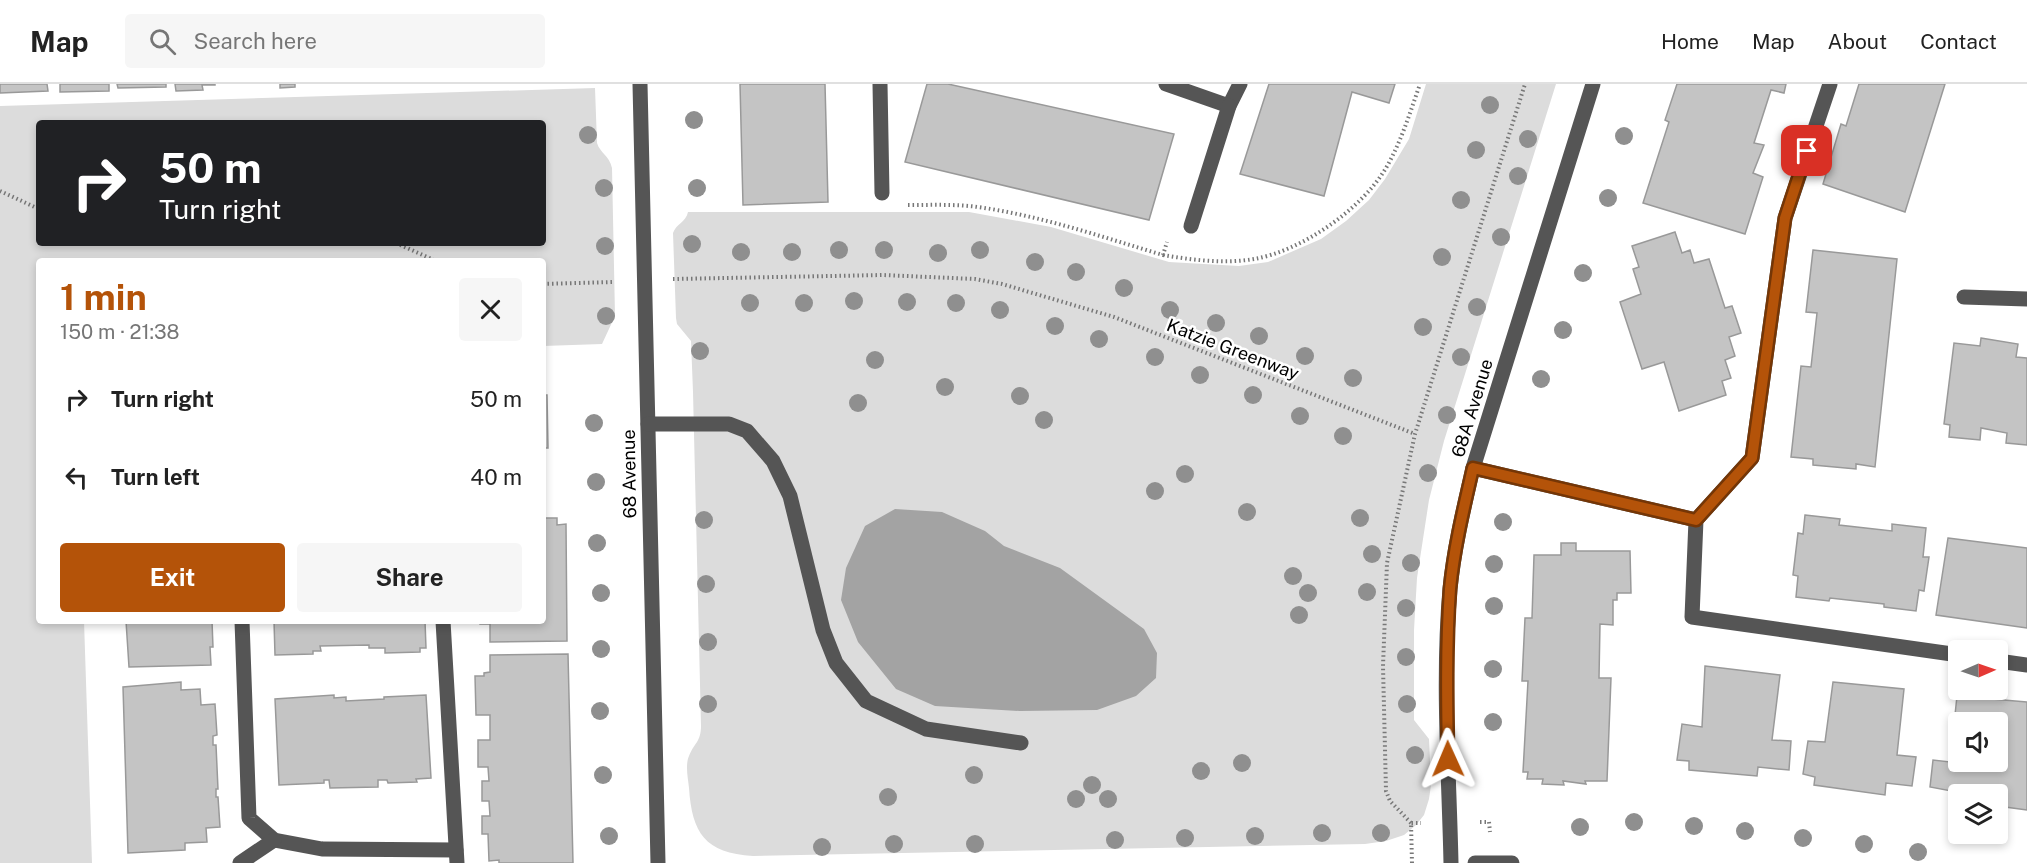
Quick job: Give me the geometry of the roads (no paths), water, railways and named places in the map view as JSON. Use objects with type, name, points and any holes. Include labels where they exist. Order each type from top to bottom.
[{"type":"street","name":"68 Avenue","points":[[640,84],[658,863]]},
{"type":"street","points":[[880,84],[882,193]]},
{"type":"street","points":[[1166,84],[1229,106]]},
{"type":"street","points":[[1191,226],[1229,106],[1240,84]]},
{"type":"street","name":"68A Avenue","points":[[1451,863],[1446,675],[1450,588],[1461,518],[1473,468],[1593,84]]},
{"type":"street","points":[[1830,84],[1785,218],[1752,458],[1696,520],[1692,617],[1948,653]]},
{"type":"street","points":[[1964,297],[2027,299]]},
{"type":"street","points":[[648,424],[729,424],[747,431],[774,461],[790,496],[823,630],[836,663],[866,701],[926,729],[1021,743]]},
{"type":"street","points":[[1473,468],[1696,520]]},
{"type":"street","points":[[242,624],[249,818],[274,840],[322,849],[456,857],[443,624]]},
{"type":"street","points":[[2008,662],[2027,665]]},
{"type":"street","points":[[240,863],[274,840]]},
{"type":"street","points":[[1476,863],[1512,863]]}]
